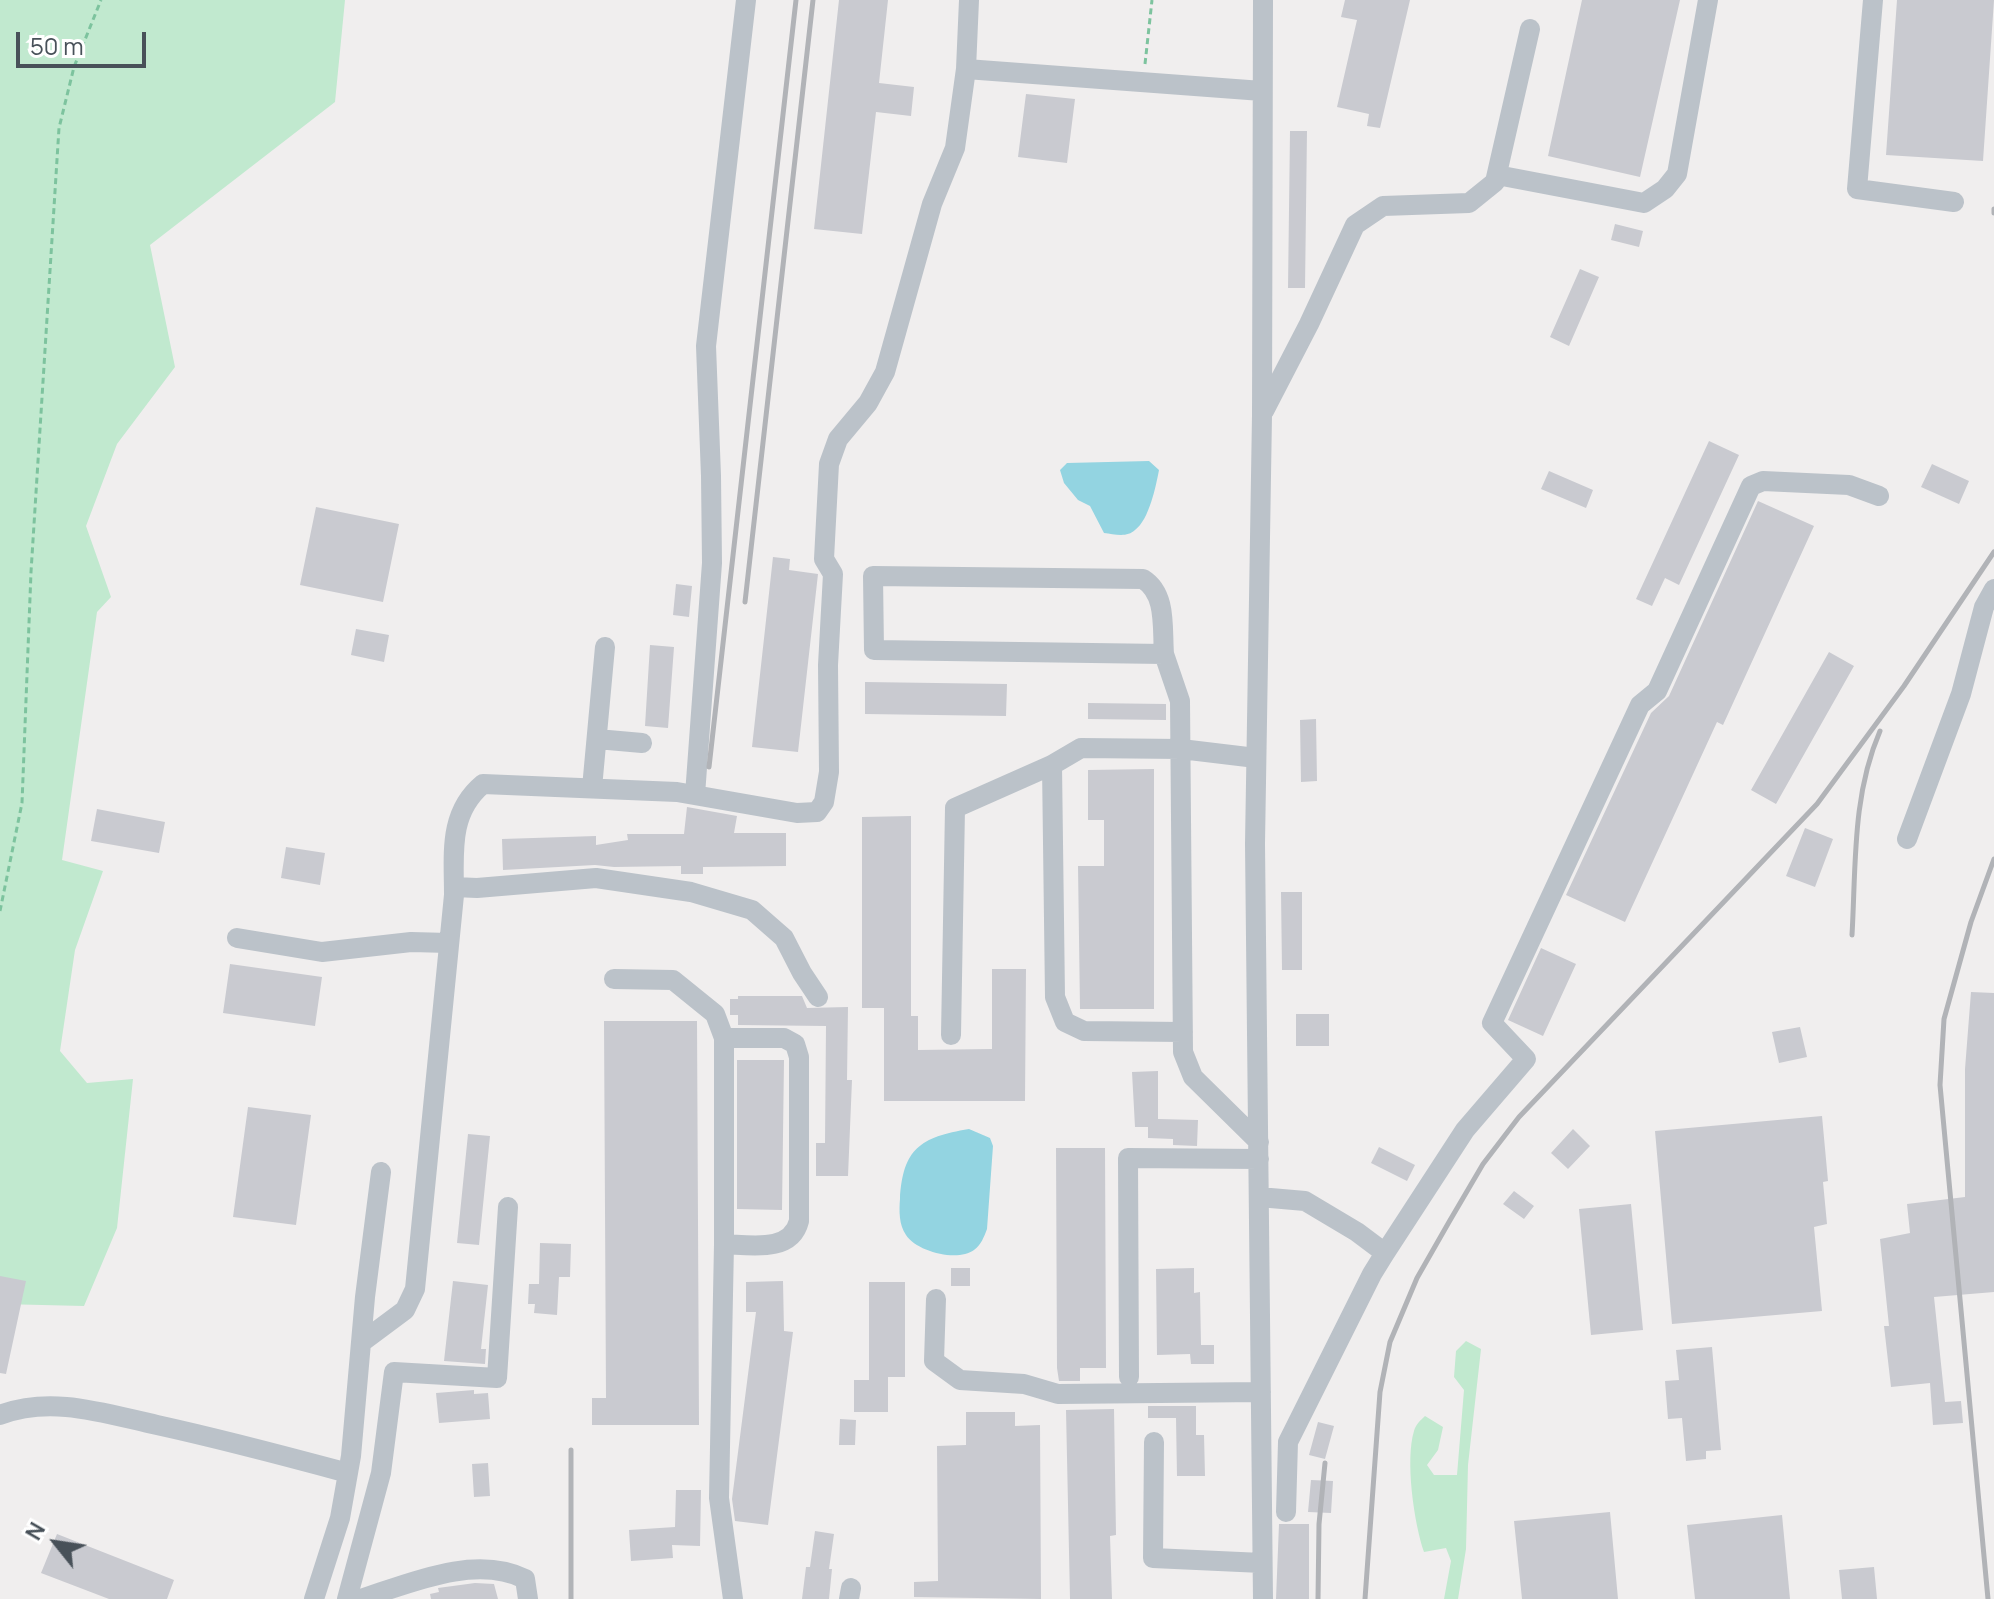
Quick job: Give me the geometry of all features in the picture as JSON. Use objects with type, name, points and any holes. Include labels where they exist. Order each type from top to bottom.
[{"type":"street","points":[[695,795],[712,563],[706,346],[746,0]]},
{"type":"street","points":[[362,1342],[405,1310],[415,1289],[449,943],[457,822],[461,808],[483,784],[695,795],[797,813],[817,812],[824,802],[829,772],[828,665],[833,574],[824,559],[829,464],[838,439],[868,403],[885,372],[932,204],[955,148],[966,69],[969,0]]},
{"type":"street","points":[[1263,0],[1262,415],[1255,844],[1263,1599]]},
{"type":"street","points":[[1497,175],[1644,203],[1665,189],[1677,174],[1708,0]]},
{"type":"street","points":[[1873,0],[1857,189],[1954,202]]},
{"type":"street","points":[[1262,415],[1355,225],[1383,206],[1469,203],[1495,182],[1530,29]]},
{"type":"street","points":[[966,69],[1262,91]]},
{"type":"street","points":[[1286,1512],[1288,1442],[1352,1312],[1385,1253],[1465,1130],[1526,1059],[1492,1023],[1640,705],[1657,691],[1751,486],[1763,481],[1849,485],[1879,496]]},
{"type":"street","points":[[1164,654],[874,650],[873,576],[1143,579],[1154,586],[1160,601],[1164,654],[1180,701],[1183,1052],[1193,1077],[1259,1150]]},
{"type":"street","points":[[1907,839],[1961,694],[1984,607],[1994,589]]},
{"type":"street","points":[[592,788],[605,647]]},
{"type":"street","points":[[597,739],[642,743]]},
{"type":"street","points":[[951,1035],[955,808],[1052,765],[1081,748],[1181,749],[1256,758]]},
{"type":"street","points":[[1052,765],[1055,997],[1065,1022],[1084,1031],[1183,1032]]},
{"type":"street","points":[[454,887],[477,888],[596,878],[691,892],[752,910],[784,938],[818,997]]},
{"type":"street","points":[[237,938],[322,952],[411,942],[449,943]]},
{"type":"street","points":[[614,979],[673,980],[715,1014],[724,1038],[719,1498],[733,1599]]},
{"type":"street","points":[[724,1038],[784,1038],[795,1044],[799,1057],[799,1221],[796,1232],[785,1241],[768,1245],[724,1244]]},
{"type":"street","points":[[1129,1377],[1128,1158],[1259,1150]]},
{"type":"street","points":[[314,1599],[340,1518],[348,1473],[381,1172]]},
{"type":"street","points":[[1259,1197],[1305,1201],[1385,1253]]},
{"type":"street","points":[[347,1599],[381,1473],[394,1372],[497,1378],[508,1207]]},
{"type":"street","points":[[936,1299],[934,1361],[960,1380],[1024,1384],[1058,1394],[1261,1392]]},
{"type":"street","points":[[0,1415],[46,1406],[72,1407],[221,1439],[348,1473]]},
{"type":"street","points":[[1154,1442],[1153,1558],[1262,1563]]},
{"type":"street","points":[[361,1599],[414,1582],[482,1569],[510,1571],[525,1579],[528,1599]]},
{"type":"path","points":[[0,911],[22,803],[31,572],[59,128],[74,67],[101,0]]},
{"type":"path","points":[[1143,84],[1152,0]]},
{"type":"green space","points":[[0,0],[345,0],[335,102],[150,245],[175,367],[117,444],[86,526],[111,597],[97,612],[62,860],[103,871],[75,950],[60,1051],[87,1083],[133,1079],[117,1228],[84,1306],[0,1304]]},
{"type":"green space","points":[[1466,1341],[1481,1349],[1468,1465],[1466,1549],[1458,1599],[1444,1599],[1451,1561],[1446,1548],[1424,1552],[1412,1492],[1411,1443],[1416,1426],[1425,1416],[1443,1427],[1438,1450],[1427,1465],[1434,1475],[1457,1475],[1464,1390],[1454,1377],[1456,1351]]},
{"type":"water","points":[[1149,461],[1159,470],[1151,502],[1140,525],[1124,535],[1104,533],[1090,506],[1078,500],[1064,483],[1060,470],[1067,463]]},
{"type":"water","points":[[969,1129],[990,1138],[993,1146],[987,1229],[974,1250],[958,1255],[938,1253],[911,1241],[902,1227],[900,1204],[905,1168],[917,1148],[926,1141]]},
{"type":"building","points":[[839,0],[888,0],[879,83],[914,87],[911,116],[876,112],[862,234],[814,229]]},
{"type":"building","points":[[1345,0],[1410,0],[1380,128],[1367,126],[1369,114],[1337,107],[1357,20],[1341,17]]},
{"type":"building","points":[[1582,0],[1680,0],[1640,177],[1548,156]]},
{"type":"building","points":[[1897,0],[1994,0],[1983,161],[1886,155]]},
{"type":"building","points":[[1026,94],[1075,99],[1067,163],[1018,157]]},
{"type":"building","points":[[1290,131],[1307,131],[1305,288],[1288,288]]},
{"type":"building","points":[[1615,224],[1643,231],[1639,247],[1611,240]]},
{"type":"building","points":[[1580,269],[1599,277],[1569,346],[1550,337]]},
{"type":"building","points":[[1709,441],[1739,455],[1679,585],[1665,578],[1652,606],[1636,599]]},
{"type":"building","points":[[1932,464],[1969,481],[1959,504],[1921,487]]},
{"type":"building","points":[[1549,471],[1593,490],[1586,508],[1541,489]]},
{"type":"building","points":[[1758,501],[1814,526],[1723,725],[1717,722],[1625,922],[1566,895],[1651,713],[1669,696]]},
{"type":"building","points":[[316,507],[399,524],[383,602],[300,585]]},
{"type":"building","points":[[773,557],[790,559],[789,570],[818,574],[798,752],[752,747]]},
{"type":"building","points":[[676,584],[692,586],[689,617],[673,615]]},
{"type":"building","points":[[356,629],[389,635],[384,662],[351,655]]},
{"type":"building","points":[[650,645],[674,647],[668,728],[645,726]]},
{"type":"building","points":[[1829,652],[1854,666],[1776,804],[1751,790]]},
{"type":"building","points":[[865,682],[1007,684],[1006,716],[865,714]]},
{"type":"building","points":[[1088,703],[1166,704],[1166,720],[1088,719]]},
{"type":"building","points":[[1316,719],[1317,781],[1301,782],[1300,720]]},
{"type":"building","points":[[1154,769],[1154,1009],[1080,1009],[1078,866],[1104,866],[1104,820],[1088,820],[1088,770]]},
{"type":"building","points":[[687,807],[737,816],[734,833],[786,833],[786,866],[703,867],[703,874],[681,874],[681,866],[595,865],[503,870],[502,839],[596,836],[596,845],[628,840],[627,834],[684,834]]},
{"type":"building","points":[[97,809],[165,822],[159,853],[91,841]]},
{"type":"building","points":[[911,816],[911,1016],[918,1016],[918,1050],[992,1049],[992,969],[1026,969],[1025,1101],[884,1101],[884,1008],[862,1008],[862,817]]},
{"type":"building","points":[[1805,828],[1833,839],[1815,887],[1786,876]]},
{"type":"building","points":[[286,847],[325,853],[320,885],[281,878]]},
{"type":"building","points":[[1281,892],[1302,892],[1302,970],[1282,970]]},
{"type":"building","points":[[1541,948],[1576,964],[1543,1036],[1508,1020]]},
{"type":"building","points":[[230,964],[322,977],[315,1026],[223,1013]]},
{"type":"building","points":[[1971,992],[1994,993],[1994,1292],[1934,1297],[1945,1402],[1961,1401],[1963,1423],[1933,1425],[1930,1383],[1891,1387],[1884,1326],[1889,1326],[1880,1239],[1910,1233],[1907,1204],[1965,1197],[1965,1069]]},
{"type":"building","points":[[738,996],[802,996],[807,1008],[848,1007],[847,1080],[852,1080],[848,1176],[816,1176],[816,1143],[825,1143],[826,1026],[738,1025],[738,1015],[730,1015],[730,999],[738,999]]},
{"type":"building","points":[[1296,1014],[1329,1014],[1329,1046],[1296,1046]]},
{"type":"building","points":[[604,1021],[697,1021],[699,1425],[592,1425],[592,1398],[606,1398]]},
{"type":"building","points":[[1800,1027],[1807,1057],[1779,1063],[1772,1032]]},
{"type":"building","points":[[737,1060],[784,1060],[782,1210],[737,1209]]},
{"type":"building","points":[[1158,1071],[1158,1119],[1198,1120],[1197,1146],[1173,1145],[1173,1139],[1148,1138],[1148,1127],[1135,1127],[1132,1072]]},
{"type":"building","points":[[248,1107],[311,1115],[296,1225],[233,1217]]},
{"type":"building","points":[[1822,1116],[1828,1181],[1823,1182],[1827,1224],[1814,1227],[1822,1311],[1672,1324],[1655,1131]]},
{"type":"building","points":[[1573,1129],[1590,1146],[1568,1169],[1551,1153]]},
{"type":"building","points":[[468,1134],[490,1136],[479,1245],[457,1243]]},
{"type":"building","points":[[1379,1147],[1415,1165],[1407,1181],[1371,1163]]},
{"type":"building","points":[[1056,1148],[1105,1148],[1106,1368],[1080,1368],[1080,1381],[1059,1381],[1057,1368]]},
{"type":"building","points":[[1514,1191],[1534,1206],[1524,1219],[1503,1204]]},
{"type":"building","points":[[1631,1204],[1643,1330],[1591,1335],[1579,1209]]},
{"type":"building","points":[[540,1243],[571,1244],[570,1277],[559,1277],[557,1315],[534,1313],[535,1304],[528,1304],[529,1284],[539,1284]]},
{"type":"building","points":[[951,1268],[970,1268],[970,1286],[951,1286]]},
{"type":"building","points":[[1194,1268],[1194,1293],[1200,1292],[1201,1345],[1214,1345],[1214,1364],[1191,1364],[1190,1354],[1157,1355],[1156,1269]]},
{"type":"building","points":[[0,1276],[26,1281],[6,1374],[0,1373]]},
{"type":"building","points":[[453,1281],[488,1285],[481,1349],[486,1349],[485,1364],[444,1361]]},
{"type":"building","points":[[783,1281],[784,1331],[793,1332],[768,1525],[735,1521],[732,1499],[756,1312],[746,1312],[746,1282]]},
{"type":"building","points":[[869,1282],[905,1282],[905,1377],[888,1377],[888,1412],[854,1412],[854,1380],[869,1380]]},
{"type":"building","points":[[1712,1347],[1721,1450],[1706,1451],[1706,1459],[1686,1461],[1682,1418],[1668,1419],[1665,1381],[1679,1380],[1676,1350]]},
{"type":"building","points":[[474,1390],[474,1394],[488,1393],[490,1419],[439,1423],[436,1393]]},
{"type":"building","points":[[1148,1406],[1196,1406],[1196,1435],[1204,1435],[1205,1476],[1177,1476],[1176,1418],[1148,1418]]},
{"type":"building","points":[[1114,1409],[1116,1535],[1110,1536],[1112,1599],[1070,1599],[1066,1410]]},
{"type":"building","points":[[966,1412],[1015,1412],[1015,1426],[1040,1425],[1041,1599],[914,1597],[914,1582],[938,1581],[937,1446],[966,1445]]},
{"type":"building","points":[[840,1419],[856,1420],[855,1445],[839,1445]]},
{"type":"building","points":[[1318,1422],[1334,1426],[1325,1459],[1309,1455]]},
{"type":"building","points":[[488,1463],[490,1496],[474,1497],[472,1464]]},
{"type":"building","points":[[1311,1480],[1333,1481],[1331,1513],[1308,1512]]},
{"type":"building","points":[[676,1490],[701,1490],[700,1546],[672,1545],[673,1558],[631,1561],[629,1530],[675,1527]]},
{"type":"building","points":[[1610,1512],[1618,1599],[1522,1599],[1514,1521]]},
{"type":"building","points":[[1782,1515],[1790,1599],[1695,1599],[1687,1525]]},
{"type":"building","points":[[1279,1524],[1309,1524],[1309,1599],[1276,1599]]},
{"type":"building","points":[[815,1531],[834,1534],[829,1599],[802,1599]]},
{"type":"building","points":[[57,1534],[174,1580],[167,1599],[109,1599],[41,1573]]},
{"type":"building","points":[[1874,1567],[1877,1599],[1842,1599],[1839,1570]]},
{"type":"building","points":[[494,1584],[498,1599],[431,1599],[430,1594],[439,1592],[438,1588]]},
{"type":"railway","points":[[709,767],[796,0]]},
{"type":"railway","points":[[745,602],[813,0]]},
{"type":"railway","points":[[1365,1599],[1380,1392],[1390,1342],[1417,1278],[1483,1164],[1519,1117],[1817,804],[1904,686],[1994,552]]},
{"type":"railway","points":[[1852,935],[1860,806],[1864,781],[1880,731]]},
{"type":"railway","points":[[1988,1599],[1940,1085],[1944,1019],[1971,922],[1994,859]]},
{"type":"railway","points":[[571,1450],[571,1599]]},
{"type":"railway","points":[[1318,1599],[1319,1524],[1325,1463]]}]
